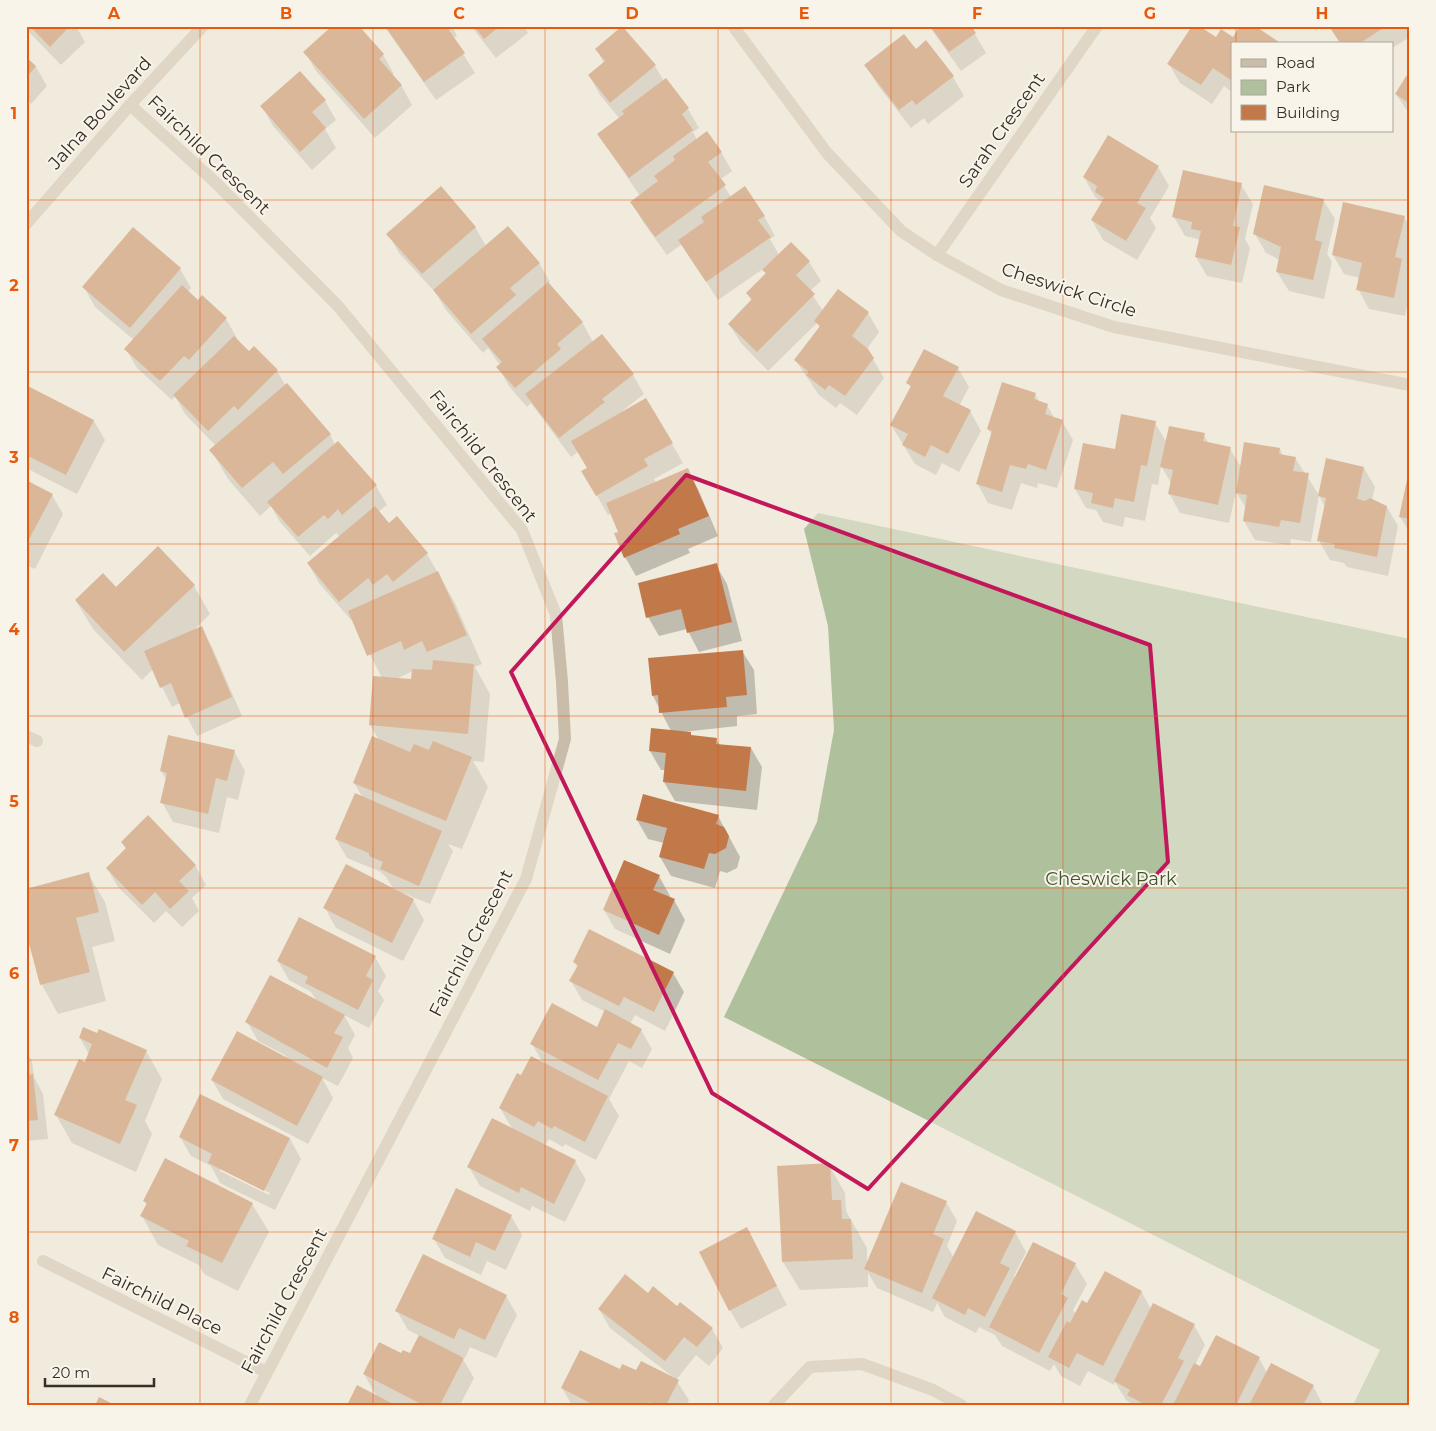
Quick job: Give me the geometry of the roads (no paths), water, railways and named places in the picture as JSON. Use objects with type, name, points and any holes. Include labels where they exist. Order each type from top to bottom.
[{"type":"street","name":"Jalna Boulevard","points":[[26,224],[130,104],[203,26]]},
{"type":"street","name":"Cheswick Circle","points":[[733,26],[827,153],[901,231],[936,255],[1001,290],[1114,327],[1410,385]]},
{"type":"street","name":"Sarah Crescent","points":[[936,255],[1097,26]]},
{"type":"street","name":"Fairchild Crescent","points":[[130,104],[215,182],[338,306],[522,530],[556,615],[565,739],[526,879],[250,1405]]},
{"type":"street","name":"Fairchild Place","points":[[43,1261],[266,1372]]},
{"type":"street","points":[[774,1405],[810,1367],[862,1364],[933,1390],[961,1405]]},
{"type":"park label","name":"Cheswick Park","points":[[1111,879]]}]
